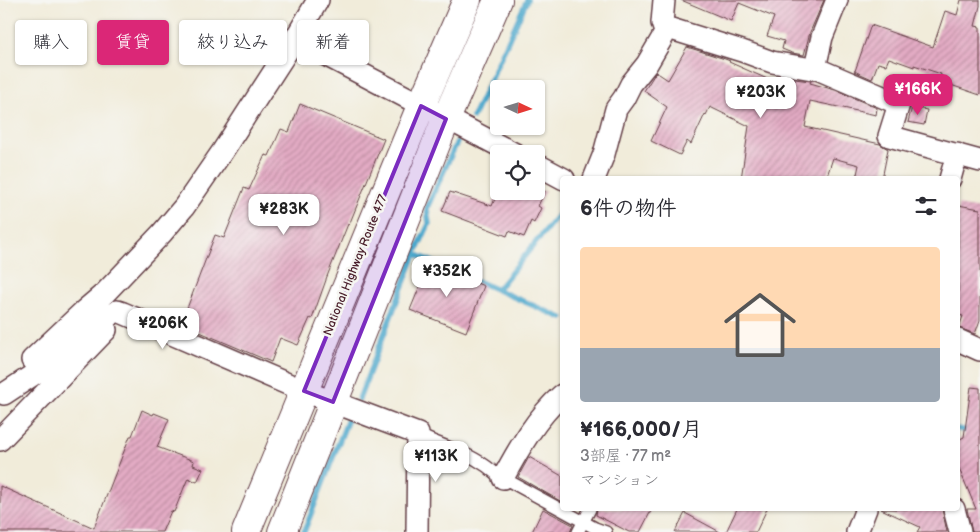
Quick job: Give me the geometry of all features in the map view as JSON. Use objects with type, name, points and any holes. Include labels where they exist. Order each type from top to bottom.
[{"type":"highway","name":"National Highway Route 477","points":[[246,532],[421,106],[467,0]]},
{"type":"highway","points":[[282,532],[446,119],[498,0]]},
{"type":"street","points":[[2,396],[31,361],[105,293],[184,207],[222,152],[318,0]]},
{"type":"street","points":[[664,0],[662,23],[665,32]]},
{"type":"street","points":[[815,68],[822,37],[837,0]]},
{"type":"street","points":[[595,176],[604,154],[616,109],[647,64],[668,28],[772,62],[815,68],[899,104],[889,136],[980,161]]},
{"type":"street","points":[[295,39],[497,145]]},
{"type":"street","points":[[951,176],[957,154]]},
{"type":"street","points":[[545,169],[560,177]]},
{"type":"street","points":[[2,396],[45,367],[94,325],[117,311],[304,391],[418,434],[417,532]]},
{"type":"street","points":[[0,440],[123,313]]},
{"type":"street","points":[[960,341],[980,350]]},
{"type":"street","points":[[503,478],[514,456],[533,427],[560,397]]},
{"type":"street","points":[[857,532],[865,511]]},
{"type":"street","points":[[955,511],[960,532]]},
{"type":"lane","points":[[418,434],[470,456],[496,474],[560,508]]},
{"type":"lane","points":[[565,511],[606,532]]},
{"type":"lane","points":[[578,532],[589,511]]},
{"type":"highlighted area","points":[[421,106],[446,119],[333,402],[304,391]]},
{"type":"building","points":[[681,0],[824,0],[810,32],[804,55],[782,49],[784,41],[767,36],[774,17],[739,3],[731,21]]},
{"type":"building","points":[[961,0],[980,0],[975,26],[980,27],[980,95],[939,81],[941,74],[889,58],[886,65],[878,63],[872,79],[854,71],[871,25],[933,47],[945,11],[957,15]]},
{"type":"building","points":[[687,47],[730,61],[774,82],[775,78],[794,82],[794,79],[811,81],[810,83],[835,90],[877,108],[876,115],[810,101],[805,127],[880,144],[888,149],[883,176],[857,176],[859,165],[833,158],[827,176],[741,176],[749,126],[710,107],[691,144],[687,141],[680,155],[651,141],[667,107],[644,91],[656,72],[668,80]]},
{"type":"building","points":[[300,104],[384,139],[326,279],[312,319],[310,318],[298,345],[280,338],[271,362],[181,324],[215,235],[224,238],[244,188],[249,190],[265,155],[269,156],[281,129],[289,132]]},
{"type":"building","points":[[912,107],[927,110],[924,125],[908,122]]},
{"type":"building","points":[[450,192],[492,206],[494,200],[541,200],[538,206],[541,208],[534,223],[531,221],[524,237],[509,231],[507,236],[442,211]]},
{"type":"building","points":[[960,205],[980,209],[980,320],[975,334],[960,328],[963,316],[960,315]]},
{"type":"building","points":[[429,264],[484,286],[466,332],[410,310]]},
{"type":"building","points":[[971,387],[980,388],[980,532],[972,532],[967,509],[976,509],[960,471],[960,439],[964,437]]},
{"type":"building","points":[[142,410],[169,419],[157,447],[194,461],[193,465],[203,469],[197,482],[188,478],[174,512],[171,511],[162,532],[0,532],[0,486],[94,528]]},
{"type":"building","points":[[529,457],[560,475],[560,501],[518,477]]},
{"type":"building","points":[[543,509],[573,525],[570,532],[532,532]]},
{"type":"building","points":[[597,511],[651,511],[640,532],[629,532],[596,515]]},
{"type":"building","points":[[736,511],[766,511],[756,532],[726,532]]},
{"type":"building","points":[[885,511],[942,511],[947,532],[917,532],[920,527]]},
{"type":"building","points":[[685,513],[720,532],[675,532]]},
{"type":"waterway","points":[[473,117],[527,0]]},
{"type":"waterway","points":[[359,399],[415,254],[429,224],[427,208],[457,142]]},
{"type":"waterway","points":[[497,290],[560,212]]},
{"type":"waterway","points":[[415,254],[560,317]]},
{"type":"waterway","points":[[304,532],[348,419]]},
{"type":"waterway","points":[[960,429],[980,433]]}]
